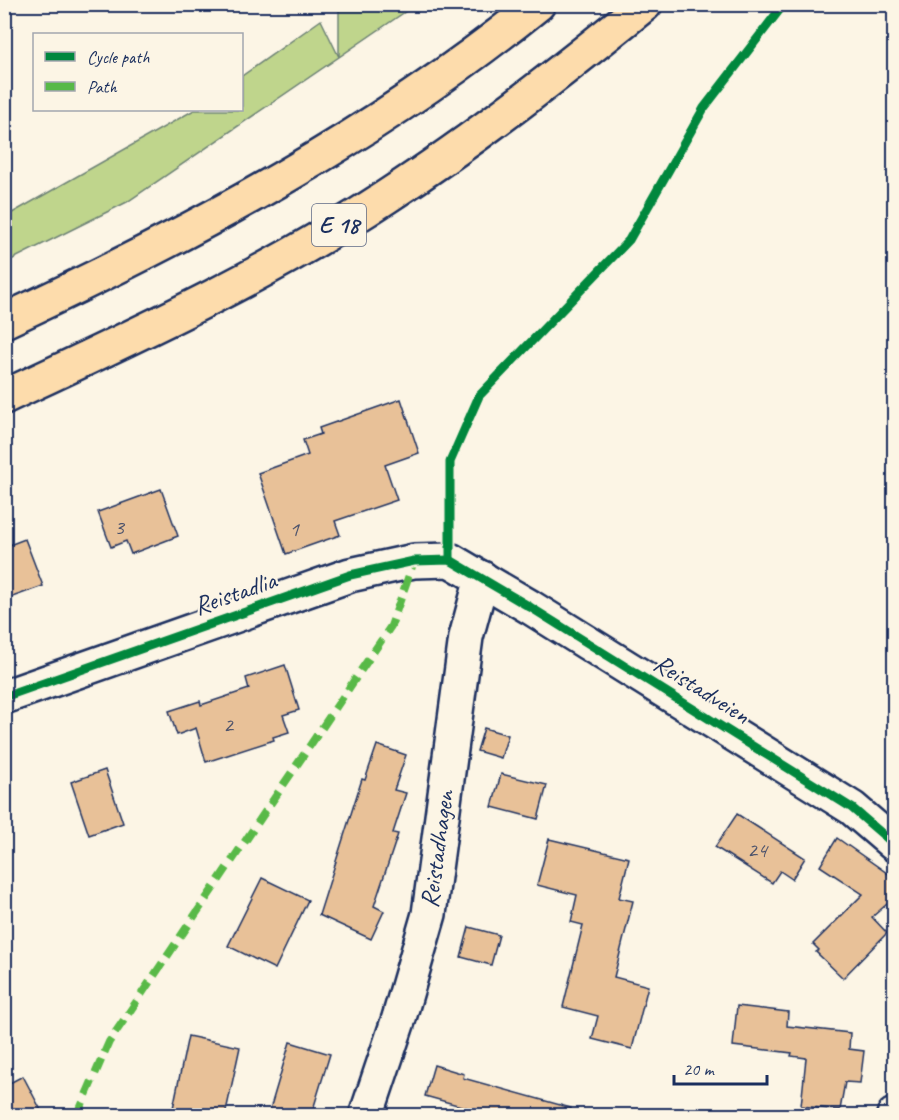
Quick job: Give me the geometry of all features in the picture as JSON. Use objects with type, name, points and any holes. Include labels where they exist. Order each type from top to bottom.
[{"type":"highway","points":[[4,321],[94,279],[211,218],[339,144],[487,45],[538,4]]},
{"type":"highway","name":"E 18","points":[[4,397],[131,338],[252,276],[385,198],[530,97],[645,4]]},
{"type":"street","name":"Reistadlia","points":[[4,697],[350,575],[414,561],[450,560],[482,578]]},
{"type":"street","name":"Reistadveien","points":[[482,578],[852,808],[894,844]]},
{"type":"street","name":"Reistadhagen","points":[[366,1116],[399,1018],[429,914],[466,637],[482,578]]},
{"type":"green space","points":[[339,5],[415,5],[339,57]]},
{"type":"green space","points":[[321,20],[339,57],[127,202],[5,263],[5,217],[192,111],[243,111],[243,75]]},
{"type":"building","points":[[401,399],[419,453],[385,465],[397,500],[335,521],[340,535],[286,554],[258,473],[308,455],[303,440],[321,434],[319,428]]},
{"type":"building","points":[[161,489],[178,536],[131,554],[126,541],[111,547],[98,512]]},
{"type":"building","points":[[25,539],[43,586],[4,600],[4,547]]},
{"type":"building","points":[[285,665],[299,710],[283,715],[289,732],[273,737],[274,740],[206,762],[196,728],[177,735],[169,711],[200,701],[201,705],[249,689],[246,678]]},
{"type":"building","points":[[484,728],[508,735],[501,758],[477,751]]},
{"type":"building","points":[[377,745],[406,755],[394,790],[406,793],[393,833],[398,834],[374,906],[384,911],[371,939],[319,915],[362,779],[365,780]]},
{"type":"building","points":[[105,770],[123,823],[89,835],[71,782]]},
{"type":"building","points":[[501,774],[547,785],[538,819],[492,807]]},
{"type":"building","points":[[737,814],[805,858],[792,879],[780,871],[772,883],[715,847]]},
{"type":"building","points":[[837,838],[894,878],[894,898],[872,917],[887,933],[843,978],[816,952],[819,950],[813,944],[863,894],[820,866]]},
{"type":"building","points":[[549,839],[629,858],[619,898],[633,901],[614,977],[648,986],[632,1049],[592,1039],[598,1016],[563,1007],[583,925],[571,922],[577,895],[537,885]]},
{"type":"building","points":[[262,878],[308,900],[275,969],[228,946]]},
{"type":"building","points":[[469,927],[499,935],[491,965],[461,957]]},
{"type":"building","points":[[737,1006],[788,1012],[787,1026],[850,1033],[849,1049],[864,1051],[860,1083],[845,1082],[840,1110],[801,1106],[806,1058],[791,1056],[792,1053],[733,1046]]},
{"type":"building","points":[[188,1036],[240,1047],[225,1116],[186,1116],[172,1113]]},
{"type":"building","points":[[290,1042],[330,1054],[311,1116],[268,1116]]},
{"type":"building","points":[[434,1065],[464,1074],[463,1078],[571,1108],[570,1116],[497,1116],[425,1096]]},
{"type":"building","points":[[23,1076],[44,1116],[4,1116],[4,1086]]},
{"type":"marked path","points":[[77,1116],[109,1042],[391,626],[414,561]]},
{"type":"cycle path","points":[[450,560],[450,462],[479,396],[629,240],[704,108],[784,4]]},
{"type":"cycle path","points":[[4,697],[350,575],[414,561],[450,560],[530,607],[852,808],[894,844]]}]
